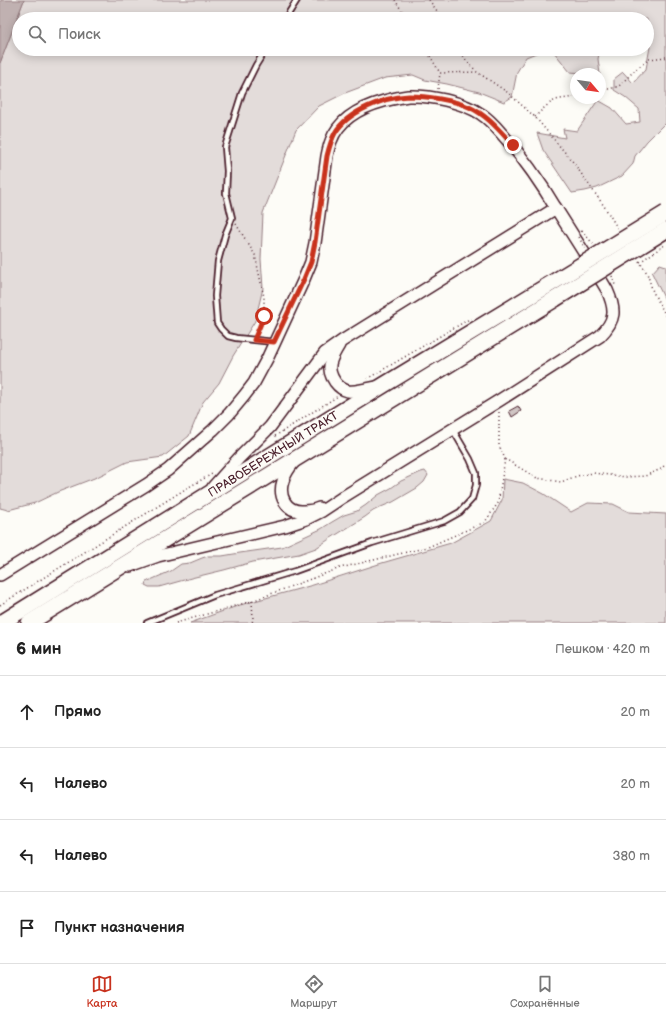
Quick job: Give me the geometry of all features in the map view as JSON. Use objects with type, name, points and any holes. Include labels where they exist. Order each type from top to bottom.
[{"type":"highway","points":[[551,293],[666,213]]},
{"type":"highway","points":[[551,293],[666,230]]},
{"type":"highway","name":"ПРАВОБЕРЕЖНЫЙ ТРАКТ","points":[[1,623],[384,385],[551,293]]},
{"type":"highway","name":"ПРАВОБЕРЕЖНЫЙ ТРАКТ","points":[[29,623],[301,456],[551,293]]},
{"type":"street","points":[[0,575],[168,470],[229,414],[254,383],[311,262],[330,142],[335,132],[343,123],[364,108],[384,101],[408,96],[436,98],[469,107],[482,114],[513,145],[535,175],[607,290],[614,310],[608,328],[600,336],[500,400],[322,511],[306,519],[285,526],[158,556],[100,579]]},
{"type":"street","points":[[206,495],[239,458],[270,427],[325,353],[556,208]]},
{"type":"street","points":[[342,341],[333,355],[329,366],[331,376],[338,386],[348,391],[384,385]]},
{"type":"street","points":[[301,456],[288,468],[282,481],[281,493],[284,502],[290,509],[298,512],[313,511],[343,497]]},
{"type":"lane","points":[[289,12],[297,0]]},
{"type":"lane","points":[[262,56],[242,93],[225,147],[227,171],[226,193],[232,218],[225,235],[218,261],[215,296],[217,322],[228,336],[274,342]]},
{"type":"lane","points":[[147,623],[215,595],[295,571],[372,543],[444,521],[460,512],[472,499],[476,485],[476,473],[470,459],[452,429]]},
{"type":"path","points":[[396,0],[403,12]]},
{"type":"path","points":[[429,0],[438,12]]},
{"type":"path","points":[[430,56],[440,73],[437,95]]},
{"type":"path","points":[[463,56],[477,72],[507,92],[535,117],[573,162],[604,206],[620,232]]},
{"type":"path","points":[[606,89],[619,86],[649,59],[666,57]]},
{"type":"path","points":[[440,73],[477,72]]},
{"type":"path","points":[[535,117],[556,100],[570,98]]},
{"type":"path","points":[[232,218],[255,255],[264,297],[264,316],[254,340]]},
{"type":"path","points":[[587,252],[578,235],[582,231],[595,246]]},
{"type":"path","points":[[640,262],[666,244]]},
{"type":"path","points":[[636,256],[647,272],[653,292],[666,316]]},
{"type":"path","points":[[612,275],[617,289]]},
{"type":"path","points":[[500,400],[499,445],[506,459],[537,478],[561,482],[593,473],[626,478],[645,476],[661,469],[666,464]]},
{"type":"path","points":[[176,623],[252,601],[340,568],[428,547],[485,522],[498,503],[506,459]]},
{"type":"path","points":[[252,601],[252,623]]},
{"type":"shaded area","points":[[1,0],[24,0],[19,12],[12,12],[12,32],[0,63]]},
{"type":"shaded area","points":[[24,0],[666,0],[666,124],[663,125],[647,141],[635,156],[633,164],[622,176],[597,188],[572,193],[543,150],[537,133],[565,138],[563,129],[577,131],[595,104],[605,104],[612,108],[626,124],[640,122],[639,109],[614,90],[614,79],[623,72],[633,83],[646,69],[648,56],[654,56],[654,12],[19,12]]},
{"type":"shaded area","points":[[12,32],[12,56],[528,56],[526,57],[517,72],[512,97],[504,102],[479,92],[425,80],[413,75],[385,78],[345,93],[319,106],[296,130],[263,213],[261,259],[263,288],[255,321],[233,356],[219,383],[203,402],[189,436],[163,457],[127,462],[97,477],[58,492],[35,503],[8,510],[0,508],[0,63]]},
{"type":"shaded area","points":[[557,56],[599,56],[599,68],[570,68],[570,72]]},
{"type":"shaded area","points":[[660,264],[666,266],[666,302],[652,273]]},
{"type":"shaded area","points":[[425,471],[428,475],[424,482],[417,488],[393,502],[373,511],[316,548],[299,554],[253,562],[159,587],[149,587],[145,585],[146,582],[171,571],[181,564],[190,563],[208,556],[222,556],[282,547],[321,529],[344,515],[357,511],[378,495],[401,481]]},
{"type":"shaded area","points":[[503,479],[523,483],[544,494],[571,512],[588,503],[613,504],[629,512],[666,514],[666,623],[190,623],[240,605],[313,585],[451,543],[491,521],[502,500]]},
{"type":"building","points":[[518,406],[521,411],[512,417],[509,411]]},
{"type":"route","points":[[264,316],[254,340],[274,342],[311,262],[330,142],[335,132],[352,115],[376,103],[391,99],[408,96],[436,98],[469,107],[482,114],[513,145]]}]
